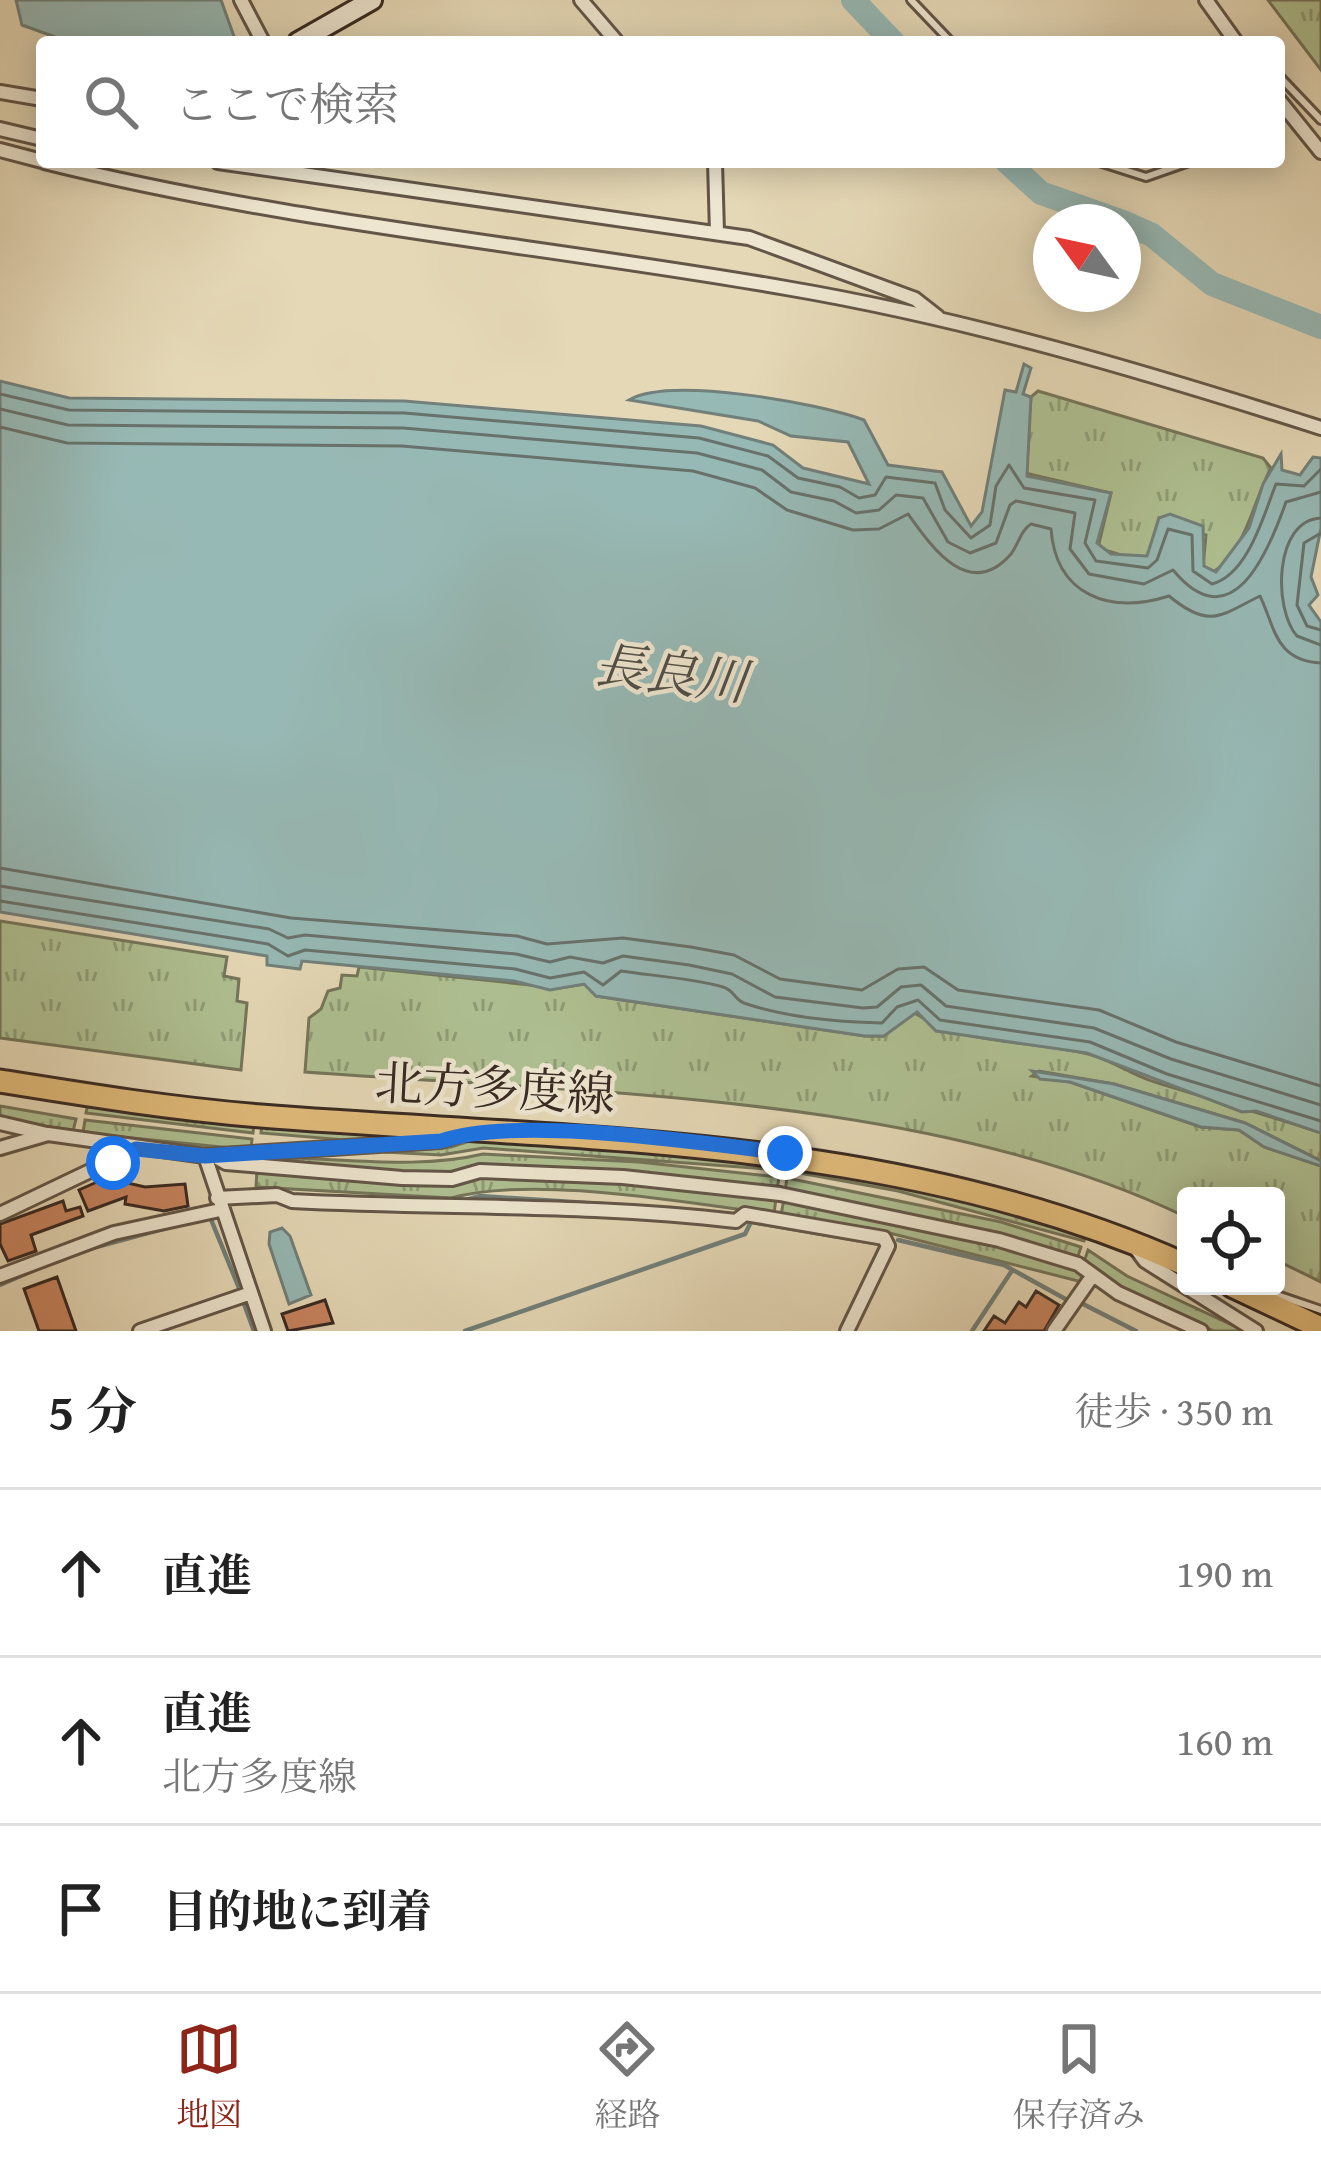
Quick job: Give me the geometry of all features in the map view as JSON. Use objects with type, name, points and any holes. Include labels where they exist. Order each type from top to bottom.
[{"type":"main road","points":[[309,36],[372,0]]},
{"type":"main road","name":"北方多度線","points":[[0,1081],[184,1109],[663,1139],[785,1153],[1010,1201],[1127,1239],[1177,1261]]},
{"type":"main road","points":[[1251,1295],[1321,1328]]},
{"type":"street","points":[[241,0],[260,36]]},
{"type":"street","points":[[581,0],[612,36]]},
{"type":"street","points":[[1206,0],[1232,36]]},
{"type":"street","points":[[0,92],[36,98]]},
{"type":"street","points":[[1285,107],[1321,152]]},
{"type":"street","points":[[0,129],[36,138]]},
{"type":"street","points":[[0,150],[36,160]]},
{"type":"street","points":[[72,168],[289,213],[789,288],[1001,332],[1321,428]]},
{"type":"street","points":[[260,168],[717,233],[788,249],[832,272],[915,299],[944,321]]},
{"type":"street","points":[[715,168],[717,233]]},
{"type":"street","points":[[0,1124],[136,1149],[210,1156],[441,1141],[473,1130]]},
{"type":"street","points":[[0,1148],[48,1134]]},
{"type":"street","points":[[0,1214],[136,1149]]},
{"type":"street","points":[[210,1156],[218,1204],[264,1331]]},
{"type":"street","points":[[210,1156],[226,1163],[402,1178],[452,1179],[480,1171],[623,1177],[780,1194],[999,1240],[1078,1264],[1118,1293],[1201,1331]]},
{"type":"street","points":[[0,1276],[114,1233],[218,1204],[278,1195],[292,1202],[448,1210],[477,1202],[642,1209],[736,1221],[745,1214],[884,1238],[888,1246],[847,1331]]},
{"type":"street","points":[[1127,1239],[1145,1261],[1256,1331]]},
{"type":"street","points":[[1054,1331],[1093,1275]]},
{"type":"street","points":[[140,1331],[251,1293]]},
{"type":"lane","points":[[911,0],[945,36]]},
{"type":"lane","points":[[1285,82],[1321,120]]},
{"type":"lane","points":[[1118,168],[1146,177],[1172,168]]},
{"type":"lane","points":[[1266,1302],[1270,1293],[1321,1310]]},
{"type":"green space","points":[[1268,0],[1321,0],[1321,70]]},
{"type":"green space","points":[[1038,391],[1263,458],[1271,468],[1241,539],[1224,563],[1212,573],[1203,566],[1206,535],[1159,518],[1148,556],[1131,558],[1098,548],[1111,493],[1025,473],[1031,397]]},
{"type":"green space","points":[[0,921],[227,957],[224,976],[239,979],[237,1001],[247,1003],[241,1070],[0,1038]]},
{"type":"green space","points":[[359,967],[559,988],[585,984],[596,996],[865,1036],[884,1036],[912,1011],[952,1031],[1097,1057],[1155,1082],[1321,1133],[1321,1161],[1245,1123],[1114,1084],[1039,1071],[1032,1076],[1070,1082],[1201,1127],[1239,1130],[1264,1147],[1321,1166],[1321,1282],[1285,1264],[1285,1187],[1177,1187],[1177,1213],[1087,1176],[980,1145],[869,1123],[639,1095],[305,1072],[309,1018],[321,1009],[328,991],[340,988],[342,975],[357,976]]},
{"type":"green space","points":[[88,1104],[254,1124],[253,1133],[86,1113]]},
{"type":"green space","points":[[0,1106],[76,1119],[73,1131],[0,1119]]},
{"type":"green space","points":[[85,1120],[252,1139],[251,1150],[83,1133]]},
{"type":"green space","points":[[262,1125],[441,1137],[369,1142],[261,1133]]},
{"type":"green space","points":[[479,1138],[781,1161],[780,1170],[483,1148],[441,1155],[384,1152],[451,1147]]},
{"type":"green space","points":[[483,1154],[639,1162],[779,1177],[777,1190],[622,1174],[447,1175],[258,1163],[258,1158],[428,1162]]},
{"type":"green space","points":[[790,1162],[897,1181],[1087,1232],[1084,1241],[898,1191],[789,1171]]},
{"type":"green space","points":[[257,1170],[624,1182],[776,1198],[774,1214],[567,1190],[525,1189],[451,1198],[256,1187]]},
{"type":"green space","points":[[787,1178],[1001,1222],[1081,1247],[1077,1259],[1000,1236],[785,1191]]},
{"type":"green space","points":[[784,1199],[997,1244],[1080,1269],[1082,1282],[874,1229],[781,1215]]},
{"type":"green space","points":[[1088,1250],[1127,1276],[1245,1331],[1214,1331],[1120,1288],[1084,1262]]},
{"type":"water","points":[[16,0],[221,0],[234,36],[52,36],[22,25]]},
{"type":"water","name":"長良川","points":[[1024,364],[1031,368],[1023,394],[1031,397],[1027,476],[1111,493],[1097,543],[1111,554],[1147,556],[1159,518],[1170,514],[1203,526],[1204,566],[1216,572],[1249,528],[1263,484],[1281,454],[1282,470],[1300,475],[1313,457],[1321,458],[1321,528],[1311,577],[1318,595],[1309,605],[1321,622],[1321,1133],[1256,1111],[1242,1112],[1087,1053],[936,1031],[917,1012],[884,1036],[865,1036],[596,996],[584,984],[550,990],[514,981],[302,961],[300,969],[267,965],[267,956],[0,912],[0,381],[69,398],[404,401],[701,426],[773,445],[803,468],[869,484],[848,442],[791,436],[758,421],[629,400],[649,393],[709,391],[780,400],[864,420],[888,465],[942,472],[971,526],[982,512],[1005,390],[1016,392]]},
{"type":"water","points":[[1032,1071],[1114,1084],[1245,1123],[1321,1161],[1321,1166],[1264,1147],[1239,1130],[1201,1127],[1070,1082],[1040,1079]]},
{"type":"water","points":[[282,1228],[290,1236],[311,1295],[289,1304],[269,1244],[270,1232]]},
{"type":"building","points":[[106,1178],[145,1187],[185,1184],[188,1206],[164,1211],[125,1204],[126,1197],[88,1211],[79,1190]]},
{"type":"building","points":[[63,1201],[66,1211],[80,1207],[83,1216],[31,1235],[36,1251],[8,1261],[0,1244],[0,1224]]},
{"type":"building","points":[[57,1277],[76,1331],[39,1331],[24,1289]]},
{"type":"building","points":[[1036,1291],[1059,1305],[1044,1331],[984,1331],[994,1316],[1005,1323],[1019,1302],[1026,1307]]},
{"type":"building","points":[[325,1300],[333,1323],[288,1331],[282,1314]]},
{"type":"waterway","points":[[853,0],[887,36]]},
{"type":"waterway","points":[[1014,168],[1041,193],[1072,204]]},
{"type":"waterway","points":[[1141,230],[1212,284],[1321,327]]},
{"type":"waterway","points":[[459,1202],[480,1196],[603,1204]]},
{"type":"waterway","points":[[680,1209],[738,1215]]},
{"type":"waterway","points":[[210,1217],[239,1288]]},
{"type":"waterway","points":[[746,1221],[880,1244]]},
{"type":"waterway","points":[[465,1331],[745,1234],[750,1224]]},
{"type":"waterway","points":[[89,1249],[170,1227]]},
{"type":"waterway","points":[[898,1240],[1004,1265],[1069,1301]]},
{"type":"waterway","points":[[0,1285],[39,1268]]},
{"type":"waterway","points":[[972,1331],[1011,1272]]},
{"type":"waterway","points":[[243,1301],[254,1331]]},
{"type":"waterway","points":[[1083,1304],[1136,1331]]},
{"type":"route","points":[[113,1163],[136,1149],[205,1156],[441,1141],[473,1130],[663,1139],[785,1153]]}]
